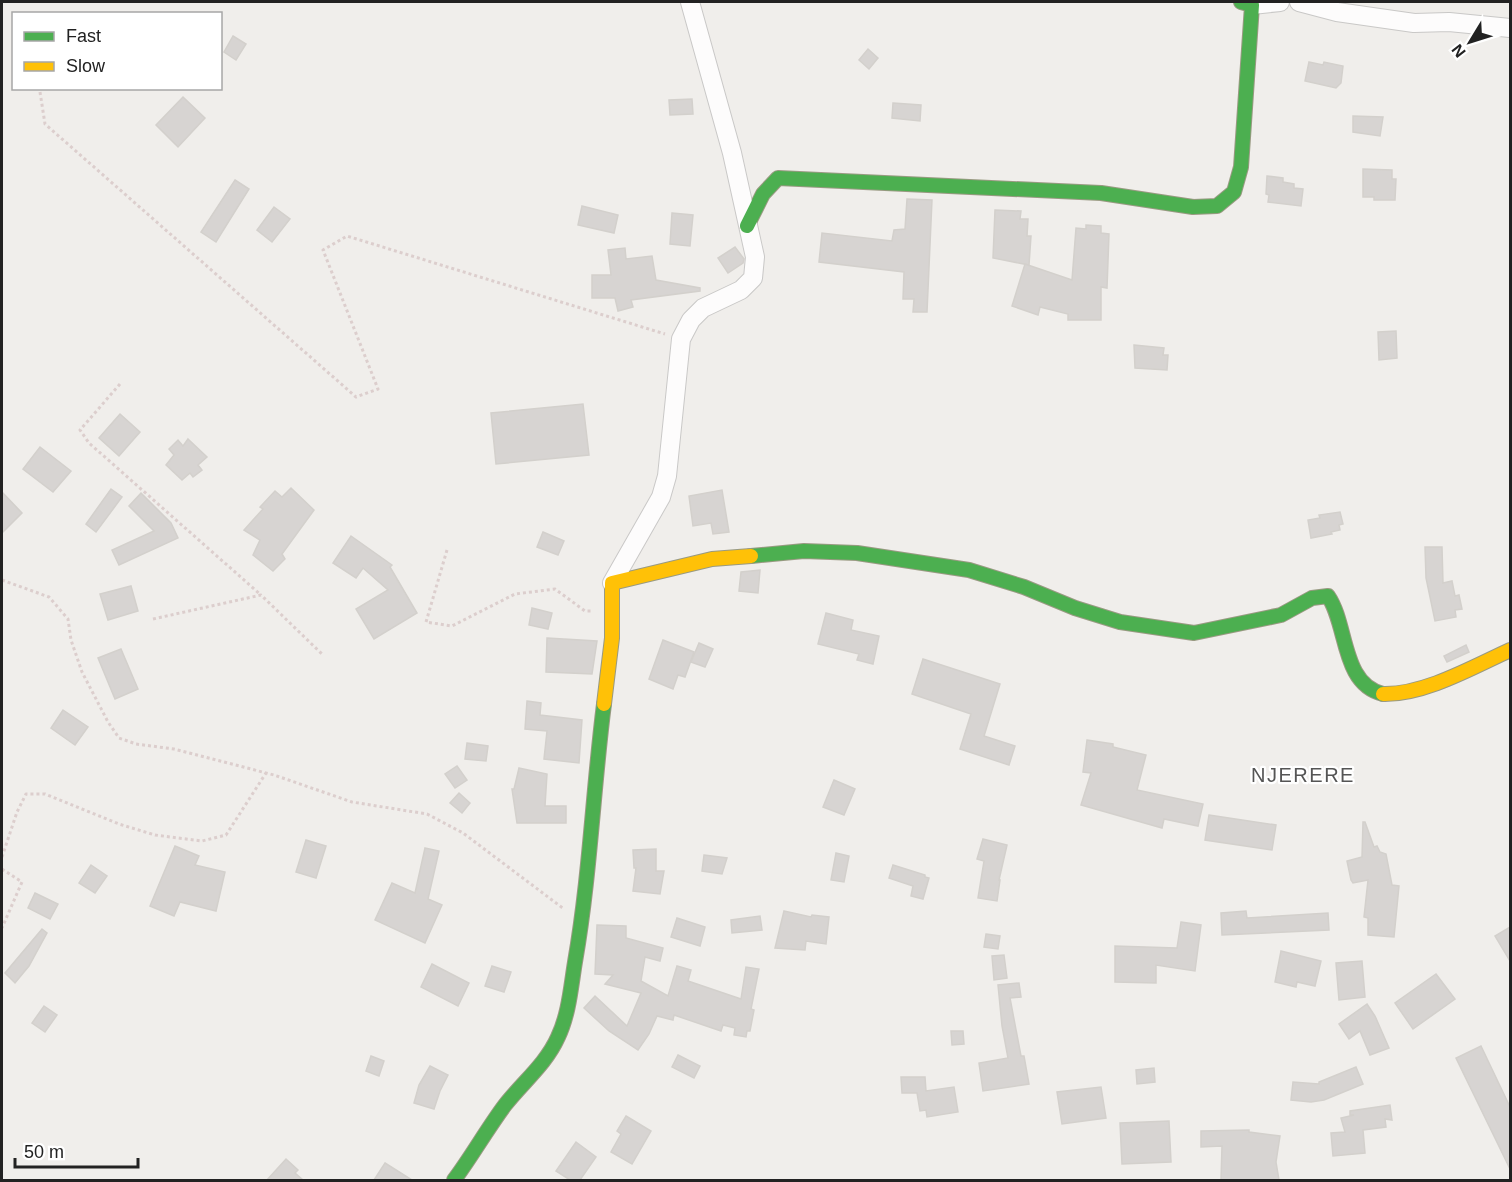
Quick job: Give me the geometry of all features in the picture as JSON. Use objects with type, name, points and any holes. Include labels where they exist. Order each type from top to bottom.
[{"type":"street","points":[[454,1180],[505,1105],[545,1060],[558,1036],[568,1004],[582,923],[592,834],[595,776],[612,638],[612,584],[661,497],[667,476],[681,339],[691,320],[703,308],[741,290],[753,278],[755,256],[732,153],[690,2]]},
{"type":"street","points":[[747,226],[763,194],[778,178],[1101,193],[1193,207],[1217,206],[1234,192],[1241,167],[1246,3],[1280,2]]},
{"type":"street","points":[[1299,2],[1337,12],[1414,23],[1449,22],[1510,28]]},
{"type":"street","points":[[612,584],[712,559],[804,551],[857,553],[969,570],[1024,587],[1075,608],[1120,622],[1194,633],[1281,615],[1312,598],[1328,596],[1336,609],[1354,670],[1373,692],[1385,694],[1409,690],[1456,674],[1510,650]]},
{"type":"path","points":[[40,92],[45,124],[356,397],[378,389],[323,250],[347,236],[681,339]]},
{"type":"path","points":[[120,384],[80,430],[88,443],[261,595],[323,655]]},
{"type":"path","points":[[447,550],[426,622],[452,626],[515,594],[555,590],[585,611],[612,611]]},
{"type":"path","points":[[2,580],[49,597],[68,619],[71,640],[82,672],[108,723],[120,738],[136,744],[174,749],[266,773],[352,802],[427,814],[463,833],[582,923]]},
{"type":"path","points":[[153,619],[261,595]]},
{"type":"path","points":[[2,856],[17,812],[26,794],[45,794],[119,824],[155,835],[202,841],[226,836],[266,773]]},
{"type":"path","points":[[2,869],[22,882],[2,928]]},
{"type":"building","points":[[233,36],[246,44],[236,60],[224,52]]},
{"type":"building","points":[[868,49],[878,58],[869,69],[859,60]]},
{"type":"building","points":[[1309,62],[1343,66],[1341,83],[1336,88],[1305,81]]},
{"type":"building","points":[[183,97],[205,118],[178,147],[156,125]]},
{"type":"building","points":[[692,99],[693,114],[670,115],[669,100]]},
{"type":"building","points":[[893,103],[921,105],[920,121],[892,118]]},
{"type":"building","points":[[1353,116],[1383,117],[1380,136],[1353,132]]},
{"type":"building","points":[[1363,169],[1392,170],[1392,179],[1396,179],[1395,200],[1374,200],[1374,197],[1363,197]]},
{"type":"building","points":[[1267,176],[1283,178],[1283,182],[1294,184],[1294,188],[1303,189],[1301,206],[1268,202]]},
{"type":"building","points":[[235,180],[249,189],[216,242],[201,232]]},
{"type":"building","points":[[907,199],[932,200],[927,312],[913,312],[914,299],[903,299],[904,272],[819,262],[822,233],[892,241],[894,230],[905,229]]},
{"type":"building","points":[[582,206],[618,215],[614,233],[578,225]]},
{"type":"building","points":[[274,207],[290,219],[272,242],[257,230]]},
{"type":"building","points":[[995,210],[1021,211],[1020,219],[1028,219],[1027,236],[1031,236],[1029,265],[993,258]]},
{"type":"building","points":[[672,213],[693,215],[690,246],[670,244]]},
{"type":"building","points":[[1086,225],[1101,226],[1101,233],[1109,234],[1107,288],[1101,287],[1101,320],[1068,320],[1068,314],[1040,307],[1038,315],[1012,306],[1025,264],[1072,280],[1076,228],[1086,229]]},
{"type":"building","points":[[735,247],[744,259],[743,263],[728,273],[718,258]]},
{"type":"building","points":[[625,248],[626,259],[652,256],[656,280],[700,288],[700,291],[631,300],[633,307],[618,311],[615,298],[592,298],[592,275],[611,275],[608,250]]},
{"type":"building","points":[[1396,331],[1397,358],[1379,360],[1378,332]]},
{"type":"building","points":[[1134,345],[1164,348],[1163,355],[1168,355],[1167,370],[1135,368]]},
{"type":"building","points":[[583,404],[589,455],[496,464],[491,413]]},
{"type":"building","points":[[120,414],[140,432],[119,456],[99,438]]},
{"type":"building","points":[[188,439],[207,457],[198,465],[202,470],[193,477],[190,473],[182,480],[166,465],[174,455],[169,449],[178,440],[183,446]]},
{"type":"building","points":[[40,447],[71,471],[53,492],[23,469]]},
{"type":"building","points":[[291,488],[314,510],[282,554],[285,559],[273,571],[253,555],[260,540],[244,530],[263,509],[260,507],[275,491],[282,497]]},
{"type":"building","points":[[111,489],[122,497],[96,532],[86,524]]},
{"type":"building","points":[[722,490],[729,532],[713,534],[711,523],[693,526],[689,496]]},
{"type":"building","points":[[2,492],[22,513],[2,533]]},
{"type":"building","points":[[141,493],[171,523],[178,538],[119,565],[112,550],[154,531],[129,506]]},
{"type":"building","points":[[1340,512],[1343,524],[1339,525],[1340,530],[1311,538],[1308,520],[1320,518],[1319,515]]},
{"type":"building","points":[[543,532],[564,541],[558,555],[537,547]]},
{"type":"building","points":[[351,536],[392,565],[390,567],[417,613],[374,639],[356,609],[388,590],[363,568],[356,578],[333,563]]},
{"type":"building","points":[[1425,547],[1442,547],[1443,583],[1452,581],[1455,596],[1459,595],[1462,609],[1455,610],[1456,617],[1435,621],[1426,578]]},
{"type":"building","points":[[760,570],[758,593],[739,591],[741,572]]},
{"type":"building","points":[[131,586],[138,611],[108,620],[100,594]]},
{"type":"building","points":[[532,608],[552,613],[548,629],[529,625]]},
{"type":"building","points":[[826,613],[853,620],[851,630],[879,636],[873,664],[857,660],[859,654],[818,644]]},
{"type":"building","points":[[547,638],[597,641],[592,674],[546,672]]},
{"type":"building","points":[[663,640],[694,652],[685,677],[678,675],[673,689],[649,679]]},
{"type":"building","points":[[699,643],[713,649],[705,667],[691,662]]},
{"type":"building","points":[[1466,645],[1469,652],[1447,662],[1444,656]]},
{"type":"building","points":[[121,649],[138,689],[115,699],[98,658]]},
{"type":"building","points":[[923,659],[1000,684],[984,736],[1015,746],[1009,765],[960,749],[971,714],[912,694]]},
{"type":"building","points":[[527,701],[541,703],[540,715],[582,720],[579,763],[544,759],[547,731],[525,729]]},
{"type":"building","points":[[63,710],[88,727],[75,745],[51,728]]},
{"type":"building","points":[[1087,740],[1113,744],[1113,747],[1146,755],[1137,790],[1203,804],[1198,826],[1164,819],[1162,828],[1081,805],[1091,773],[1083,772]]},
{"type":"building","points":[[467,743],[488,746],[486,761],[465,759]]},
{"type":"building","points":[[457,766],[467,780],[455,788],[445,774]]},
{"type":"building","points":[[519,768],[547,774],[545,806],[566,806],[566,823],[517,823],[512,789],[514,789]]},
{"type":"building","points":[[834,780],[855,789],[844,815],[823,807]]},
{"type":"building","points":[[459,793],[470,803],[462,813],[450,803]]},
{"type":"building","points":[[1209,815],[1276,825],[1272,850],[1205,840]]},
{"type":"building","points":[[1363,822],[1365,822],[1374,847],[1377,846],[1380,852],[1386,854],[1392,885],[1399,886],[1394,937],[1368,935],[1368,918],[1364,917],[1368,880],[1353,883],[1351,880],[1347,861],[1362,857]]},
{"type":"building","points":[[983,839],[1007,845],[997,901],[978,898],[984,861],[977,859]]},
{"type":"building","points":[[306,840],[326,846],[316,878],[296,872]]},
{"type":"building","points":[[175,846],[199,856],[195,865],[225,872],[216,911],[180,902],[174,916],[150,906]]},
{"type":"building","points":[[425,848],[439,851],[428,899],[442,905],[425,943],[375,920],[392,883],[415,893]]},
{"type":"building","points":[[656,849],[656,871],[664,871],[660,894],[633,891],[636,868],[634,868],[633,850]]},
{"type":"building","points":[[836,853],[849,856],[844,882],[831,880]]},
{"type":"building","points":[[704,855],[727,858],[722,874],[702,871]]},
{"type":"building","points":[[91,865],[107,876],[95,893],[79,883]]},
{"type":"building","points":[[893,865],[929,878],[923,899],[911,896],[913,886],[889,878]]},
{"type":"building","points":[[35,893],[58,904],[50,919],[28,908]]},
{"type":"building","points":[[784,911],[811,917],[812,915],[829,917],[826,944],[806,941],[805,950],[775,948]]},
{"type":"building","points":[[1246,911],[1247,918],[1328,913],[1329,930],[1222,935],[1221,913]]},
{"type":"building","points":[[760,916],[762,930],[732,933],[731,920]]},
{"type":"building","points":[[677,918],[705,927],[700,946],[671,937]]},
{"type":"building","points":[[1181,922],[1201,925],[1195,971],[1156,965],[1156,983],[1115,982],[1115,946],[1177,948]]},
{"type":"building","points":[[597,925],[626,926],[626,938],[663,948],[660,961],[645,957],[641,981],[668,996],[677,966],[691,970],[688,981],[741,999],[746,967],[759,969],[751,1009],[754,1010],[750,1031],[747,1031],[746,1037],[734,1035],[735,1028],[723,1025],[721,1031],[674,1015],[673,1020],[657,1016],[638,1050],[609,1031],[584,1008],[595,996],[627,1026],[641,993],[605,984],[613,975],[595,974]]},
{"type":"building","points":[[1510,927],[1510,961],[1495,936]]},
{"type":"building","points":[[42,929],[47,933],[29,966],[15,983],[5,973]]},
{"type":"building","points":[[986,934],[1000,936],[998,949],[984,947]]},
{"type":"building","points":[[1281,951],[1321,961],[1315,986],[1297,982],[1296,987],[1275,982]]},
{"type":"building","points":[[1004,955],[1007,978],[994,980],[992,956]]},
{"type":"building","points":[[1362,961],[1365,997],[1339,1000],[1336,963]]},
{"type":"building","points":[[432,964],[469,983],[458,1006],[421,987]]},
{"type":"building","points":[[492,966],[511,972],[504,992],[485,986]]},
{"type":"building","points":[[1436,974],[1455,999],[1413,1029],[1395,1003]]},
{"type":"building","points":[[1019,983],[1021,997],[1010,998],[1029,1084],[983,1091],[979,1063],[1008,1058],[998,985]]},
{"type":"building","points":[[1367,1004],[1389,1048],[1370,1055],[1360,1031],[1349,1039],[1339,1024]]},
{"type":"building","points":[[44,1006],[57,1015],[45,1032],[32,1023]]},
{"type":"building","points":[[951,1031],[963,1031],[964,1044],[952,1045]]},
{"type":"building","points":[[1481,1046],[1510,1107],[1510,1169],[1456,1058]]},
{"type":"building","points":[[678,1055],[700,1066],[694,1078],[672,1067]]},
{"type":"building","points":[[371,1056],[384,1061],[379,1076],[366,1071]]},
{"type":"building","points":[[430,1066],[448,1075],[434,1109],[414,1103],[419,1085]]},
{"type":"building","points":[[1356,1067],[1363,1084],[1324,1100],[1311,1102],[1291,1100],[1293,1082],[1319,1084],[1319,1082]]},
{"type":"building","points":[[1154,1068],[1155,1082],[1137,1084],[1136,1070]]},
{"type":"building","points":[[901,1077],[925,1077],[926,1091],[954,1087],[958,1112],[927,1117],[926,1110],[920,1111],[917,1093],[902,1093]]},
{"type":"building","points":[[1101,1087],[1106,1118],[1062,1124],[1057,1092]]},
{"type":"building","points":[[1390,1105],[1392,1120],[1385,1119],[1386,1127],[1363,1130],[1365,1153],[1333,1156],[1331,1133],[1345,1132],[1341,1118],[1354,1115],[1350,1115],[1350,1111]]},
{"type":"building","points":[[626,1116],[651,1131],[632,1164],[611,1152],[621,1134],[617,1131]]},
{"type":"building","points":[[1169,1121],[1171,1162],[1122,1164],[1120,1123]]},
{"type":"building","points":[[1249,1130],[1249,1132],[1280,1136],[1276,1162],[1279,1180],[1221,1180],[1222,1146],[1201,1147],[1201,1131]]},
{"type":"building","points":[[576,1142],[596,1157],[580,1180],[570,1180],[556,1171]]},
{"type":"building","points":[[286,1159],[298,1170],[295,1173],[303,1180],[267,1180]]},
{"type":"building","points":[[385,1163],[412,1180],[374,1180]]},
{"type":"traffic: fast","points":[[747,226],[763,194],[778,178],[1101,193],[1193,207],[1217,206],[1234,192],[1241,167],[1252,5],[1241,2]]},
{"type":"traffic: fast","points":[[751,556],[804,551],[857,553],[969,570],[1024,587],[1075,608],[1120,622],[1194,633],[1281,615],[1312,598],[1328,596],[1339,622],[1352,666],[1369,688],[1383,694]]},
{"type":"traffic: fast","points":[[454,1180],[505,1105],[547,1056],[565,1019],[584,898],[604,704]]},
{"type":"traffic: slow","points":[[604,704],[612,638],[612,583],[712,559],[751,556]]},
{"type":"traffic: slow","points":[[1383,694],[1399,693],[1431,685],[1510,650]]},
{"type":"district","name":"NJERERE","points":[[1303,775]]}]
